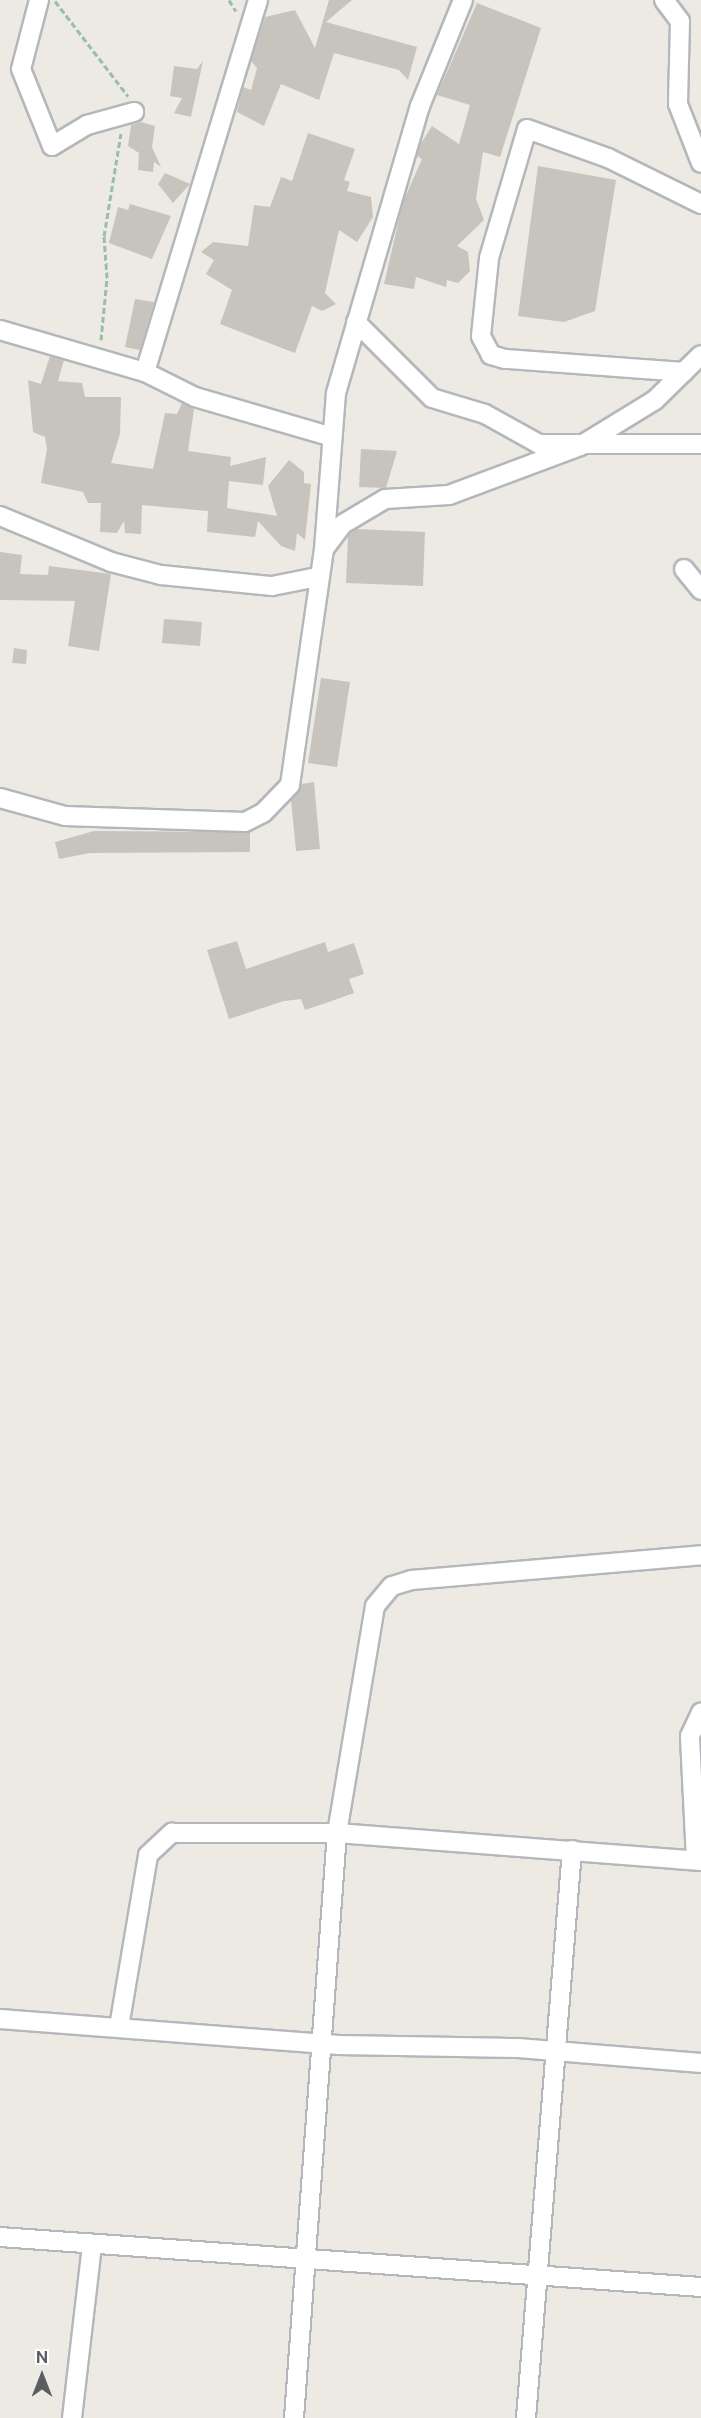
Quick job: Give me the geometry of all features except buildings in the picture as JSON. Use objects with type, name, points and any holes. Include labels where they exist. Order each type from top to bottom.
[{"type":"street","points":[[39,0],[21,69],[52,146],[87,125],[134,112]]},
{"type":"street","points":[[145,372],[258,0]]},
{"type":"street","points":[[0,798],[65,816],[132,822],[244,822],[263,813],[290,785],[318,577],[324,549],[329,436],[356,322],[420,106],[463,0]]},
{"type":"street","points":[[664,0],[680,21],[678,104],[701,163]]},
{"type":"street","points":[[684,372],[490,355],[481,336],[489,258],[527,129],[608,158],[701,204]]},
{"type":"street","points":[[356,322],[432,398],[485,414],[539,444],[580,446],[701,444]]},
{"type":"street","points":[[0,330],[145,372],[195,397],[329,436]]},
{"type":"street","points":[[324,549],[344,524],[385,499],[449,495],[580,446],[655,400],[701,355]]},
{"type":"street","points":[[0,516],[111,562],[161,575],[272,586],[318,577]]},
{"type":"street","points":[[684,568],[701,590]]},
{"type":"street","points":[[294,2418],[337,1833],[370,1621],[381,1594],[392,1586],[701,1555]]},
{"type":"street","points":[[119,2027],[148,1855],[159,1840],[172,1833],[337,1833],[699,1860],[690,1736],[701,1713]]},
{"type":"street","points":[[526,2418],[553,2054],[572,1850]]},
{"type":"street","points":[[0,2019],[322,2044],[701,2063]]},
{"type":"street","points":[[0,2237],[92,2246],[701,2287]]},
{"type":"street","points":[[72,2418],[92,2246]]},
{"type":"path","points":[[54,0],[134,112],[117,145],[112,174],[99,358]]}]
